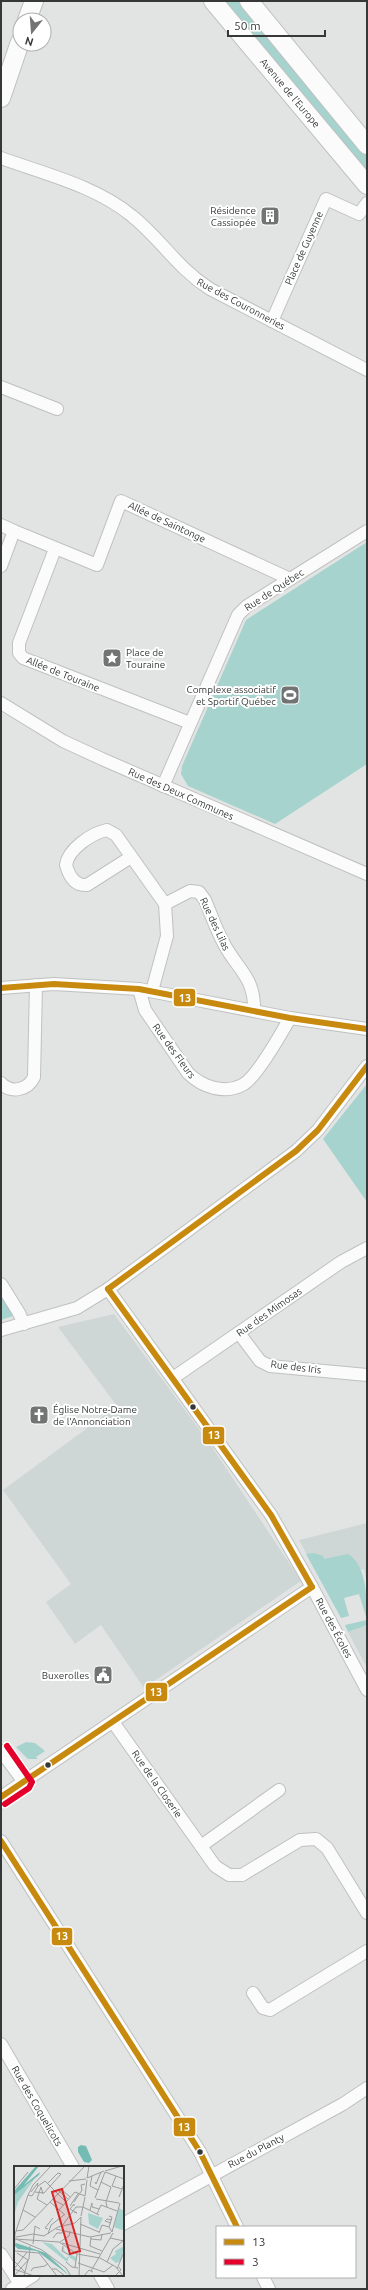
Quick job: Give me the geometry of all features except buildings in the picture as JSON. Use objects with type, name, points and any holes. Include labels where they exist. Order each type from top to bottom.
[{"type":"main road","points":[[30,12],[34,1]]},
{"type":"main road","name":"Avenue de l'Europe","points":[[213,1],[367,185]]},
{"type":"main road","points":[[248,1],[367,145]]},
{"type":"main road","points":[[1,98],[17,52]]},
{"type":"street","name":"Rue des Couronneries","points":[[1,158],[114,202],[133,216],[195,280],[367,370]]},
{"type":"street","name":"Place de Guyenne","points":[[272,321],[326,199],[359,214],[367,203]]},
{"type":"street","points":[[1,387],[57,409]]},
{"type":"street","name":"Allée de Saintonge","points":[[1,525],[55,549],[97,564],[121,501],[290,579]]},
{"type":"street","name":"Rue de Québec","points":[[162,786],[238,615],[247,606],[367,530]]},
{"type":"street","points":[[1,566],[14,531]]},
{"type":"street","name":"Allée de Touraine","points":[[55,549],[19,643],[19,653],[23,658],[190,723]]},
{"type":"street","name":"Rue des Deux Communes","points":[[1,703],[63,741],[162,786],[367,874]]},
{"type":"street","points":[[131,857],[87,885],[76,882],[70,877],[66,865],[71,852],[86,840],[107,830],[116,835],[165,904],[167,936],[152,991]]},
{"type":"street","name":"Rue des Lilas","points":[[165,904],[190,891],[199,892],[203,896],[226,947],[251,983],[254,998],[254,1011]]},
{"type":"street","points":[[1,1083],[6,1087],[19,1089],[29,1085],[34,1077],[36,985]]},
{"type":"street","points":[[1,988],[36,985],[102,986],[138,989],[290,1018],[367,1029]]},
{"type":"street","name":"Rue des Fleurs","points":[[138,989],[144,1010],[188,1073],[196,1081],[215,1088],[238,1086],[250,1078],[280,1036],[290,1018]]},
{"type":"street","points":[[1,1330],[77,1308],[108,1289],[296,1151],[318,1130],[367,1066]]},
{"type":"street","name":"Rue des Mimosas","points":[[173,1378],[341,1262],[367,1248]]},
{"type":"street","points":[[1,1284],[24,1324]]},
{"type":"street","name":"Rue des Écoles","points":[[108,1289],[271,1515],[312,1587],[367,1690]]},
{"type":"street","name":"Rue des Iris","points":[[239,1333],[260,1361],[270,1366],[367,1375]]},
{"type":"street","points":[[1,1797],[312,1587]]},
{"type":"street","name":"Rue de la Closerie","points":[[113,1722],[215,1866],[229,1876],[242,1875],[300,1840],[316,1839],[327,1848],[367,1913]]},
{"type":"street","points":[[1,1751],[24,1782]]},
{"type":"street","points":[[201,1846],[279,1790]]},
{"type":"street","points":[[1,1841],[200,2152],[237,2226]]},
{"type":"street","points":[[253,1993],[263,2008],[270,2010],[367,1950]]},
{"type":"street","name":"Rue des Coquelicots","points":[[1,2044],[72,2166]]},
{"type":"street","name":"Rue du Planty","points":[[124,2223],[211,2174],[343,2104],[367,2088]]},
{"type":"street","points":[[1,2254],[16,2286],[32,2276]]},
{"type":"street","points":[[101,2276],[108,2289]]},
{"type":"street","points":[[264,2278],[269,2289]]},
{"type":"shaded area","points":[[220,1],[239,1],[367,153],[367,177]]},
{"type":"shaded area","name":"Complexe associatif et Sportif Québec","points":[[367,542],[367,764],[275,824],[188,786],[181,774],[182,766],[246,620]]},
{"type":"shaded area","points":[[367,1084],[367,1202],[323,1139]]},
{"type":"shaded area","points":[[1,1293],[14,1313],[13,1316],[1,1320]]},
{"type":"shaded area","points":[[114,1314],[210,1444],[301,1581],[144,1688],[101,1625],[75,1644],[46,1602],[71,1584],[3,1490],[117,1406],[58,1327]]},
{"type":"shaded area","points":[[367,1523],[367,1584],[364,1569],[322,1582],[299,1540]]},
{"type":"shaded area","points":[[314,1553],[323,1556],[324,1559],[348,1554],[355,1560],[359,1567],[365,1585],[367,1620],[359,1594],[344,1598],[349,1616],[341,1618],[306,1554]]},
{"type":"shaded area","points":[[367,1620],[367,1625],[348,1632],[345,1625]]},
{"type":"shaded area","points":[[367,1625],[367,1668],[348,1632]]},
{"type":"shaded area","points":[[26,1742],[35,1743],[45,1751],[36,1757],[38,1759],[28,1759],[16,1747]]},
{"type":"shaded area","points":[[81,2145],[86,2146],[92,2160],[89,2163],[84,2162],[78,2152],[78,2147]]},
{"type":"transit line","name":"13","points":[[1,988],[54,984],[139,989],[290,1018],[367,1029]]},
{"type":"transit line","name":"13","points":[[108,1289],[296,1151],[318,1130],[367,1066]]},
{"type":"transit line","name":"13","points":[[108,1289],[271,1515],[312,1587]]},
{"type":"transit line","name":"13","points":[[1,1797],[312,1587]]},
{"type":"transit line","name":"3","points":[[5,1804],[29,1788],[32,1782],[7,1746]]},
{"type":"transit line","name":"13","points":[[1,1841],[200,2152],[237,2226]]},
{"type":"place","name":"Résidence Cassiopée","points":[[270,216]]},
{"type":"place","name":"Place de Touraine","points":[[112,658]]},
{"type":"place","name":"Complexe associatif et Sportif Québec","points":[[290,695]]},
{"type":"place","name":"Église Notre-Dame de l'Annonciation","points":[[39,1415]]},
{"type":"place","name":"Buxerolles","points":[[103,1675]]}]
